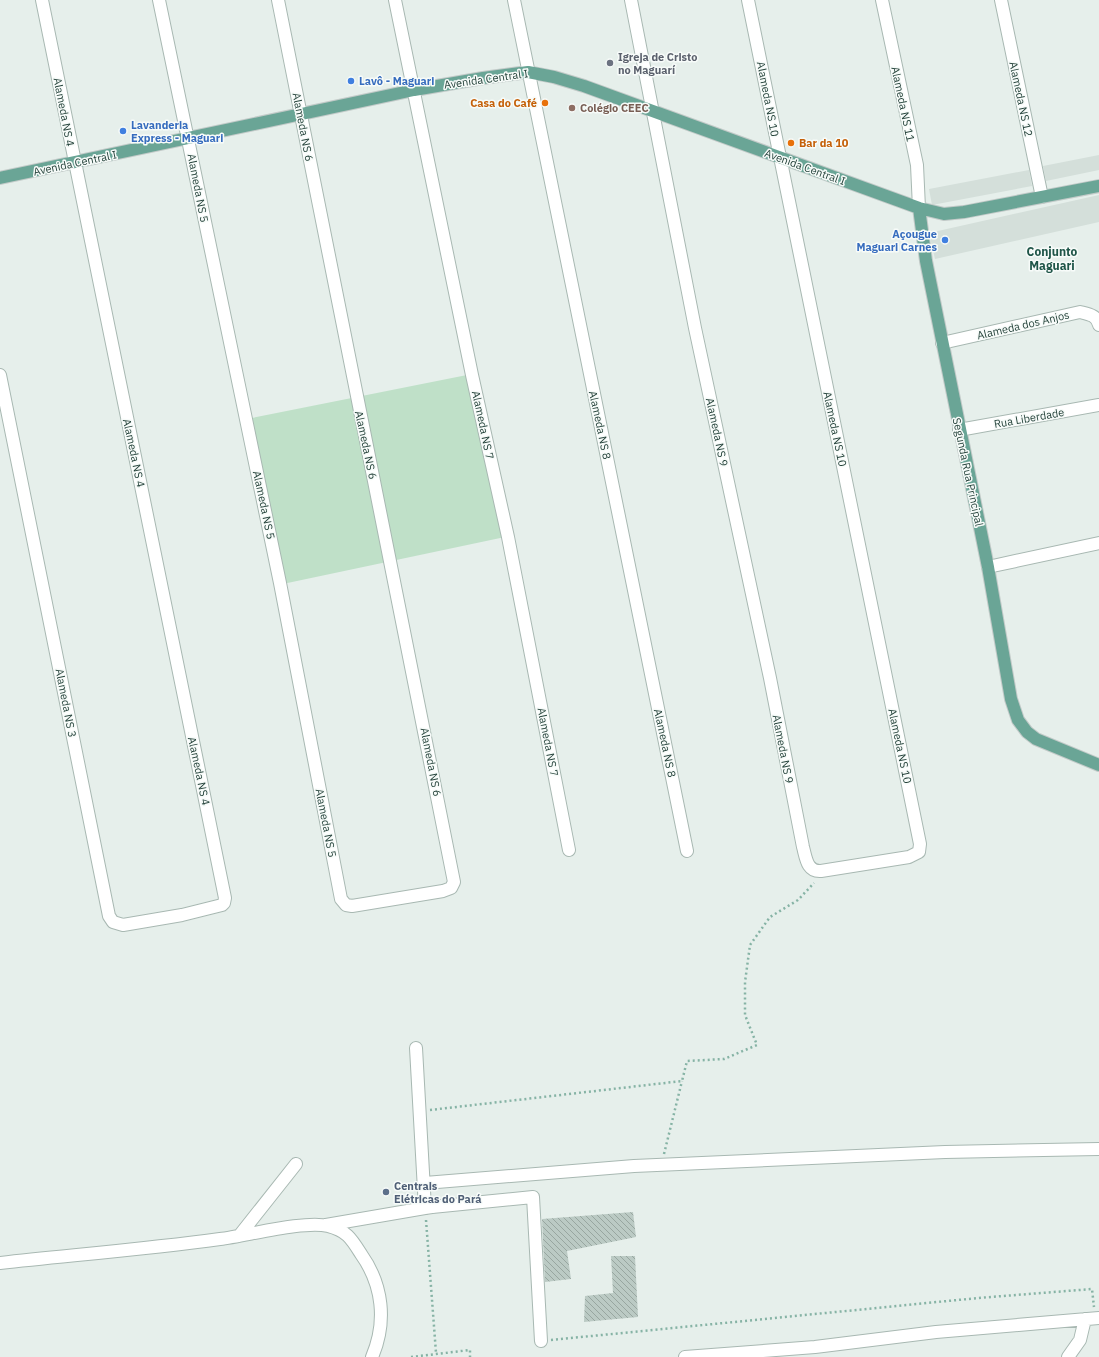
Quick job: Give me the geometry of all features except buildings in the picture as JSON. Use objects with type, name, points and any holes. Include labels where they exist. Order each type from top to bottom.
[{"type":"main road","name":"Avenida Central I","points":[[0,178],[414,90],[528,72],[554,77],[919,208],[944,214],[954,214],[1099,186]]},
{"type":"main road","name":"Segunda Rua Principal","points":[[919,208],[926,261],[959,430],[988,567],[1010,699],[1018,720],[1027,732],[1047,745],[1099,765]]},
{"type":"street","name":"Alameda NS 4","points":[[42,0],[225,898],[222,905]]},
{"type":"street","name":"Alameda NS 5","points":[[160,0],[280,584],[341,899],[346,905],[352,906],[451,888]]},
{"type":"street","name":"Alameda NS 6","points":[[278,0],[454,882],[451,888]]},
{"type":"street","name":"Alameda NS 7","points":[[395,0],[508,537],[569,850]]},
{"type":"street","name":"Alameda NS 8","points":[[514,0],[687,851]]},
{"type":"street","name":"Alameda NS 9","points":[[631,0],[695,328],[807,863],[814,870],[825,870]]},
{"type":"street","name":"Alameda NS 10","points":[[748,0],[920,844],[919,852],[915,855],[825,870]]},
{"type":"street","name":"Alameda NS 11","points":[[882,0],[917,165],[919,208]]},
{"type":"street","name":"Alameda NS 12","points":[[1001,0],[1042,197]]},
{"type":"street","name":"Alameda dos Anjos","points":[[942,343],[1080,312],[1090,314],[1098,321],[1099,325]]},
{"type":"street","name":"Alameda NS 3","points":[[0,375],[110,916],[113,922],[123,925],[182,915],[222,905]]},
{"type":"street","name":"Rua Liberdade","points":[[959,430],[1099,405]]},
{"type":"street","points":[[988,567],[1099,543]]},
{"type":"street","points":[[416,1048],[424,1183],[427,1209]]},
{"type":"street","points":[[424,1183],[575,1170],[945,1152],[1099,1149]]},
{"type":"street","points":[[239,1236],[296,1164]]},
{"type":"street","points":[[0,1263],[239,1236],[305,1226],[325,1226],[427,1209],[533,1196],[541,1341]]},
{"type":"street","points":[[325,1226],[348,1235],[371,1269],[378,1288],[381,1322],[378,1342],[372,1357]]},
{"type":"street","points":[[685,1357],[815,1352],[936,1332],[1093,1318]]},
{"type":"street","points":[[1068,1357],[1093,1318]]},
{"type":"path","points":[[661,1166],[687,1061],[724,1059],[757,1046],[746,1015],[745,982],[750,945],[770,918],[798,900],[825,870]]},
{"type":"path","points":[[420,1111],[682,1081]]},
{"type":"path","points":[[427,1209],[436,1354]]},
{"type":"path","points":[[541,1341],[978,1298],[1092,1289],[1093,1318]]},
{"type":"path","points":[[411,1357],[470,1350],[470,1357]]},
{"type":"shaded area","points":[[1099,155],[1099,170],[1046,181],[1043,166]]},
{"type":"shaded area","points":[[1029,170],[1032,186],[932,205],[929,189]]},
{"type":"shaded area","points":[[1099,195],[1099,222],[935,259],[929,233]]},
{"type":"green space","points":[[472,374],[505,537],[278,585],[242,420]]},
{"type":"place","name":"Igreja de Cristo no Maguarí","points":[[610,63]]},
{"type":"place","name":"Lavô - Maguari","points":[[351,81]]},
{"type":"place","name":"Casa do Café","points":[[545,103]]},
{"type":"place","name":"Colégio CEEC","points":[[572,108]]},
{"type":"place","name":"Lavanderia Express - Maguari","points":[[123,131]]},
{"type":"place","name":"Bar da 10","points":[[791,143]]},
{"type":"place","name":"Açougue Maguari Carnes","points":[[945,240]]},
{"type":"place","name":"Centrais Elétricas do Pará","points":[[386,1192]]},
{"type":"district","name":"Conjunto Maguari","points":[[1052,259]]}]
